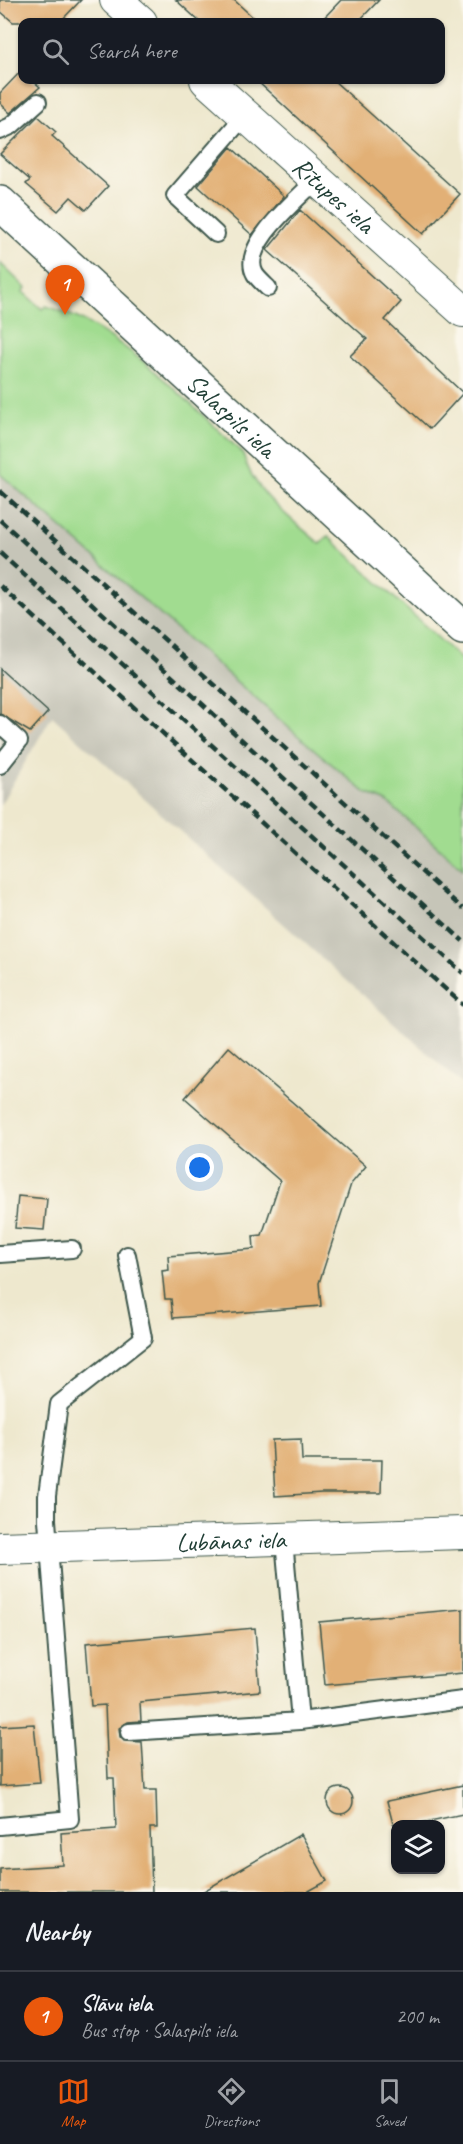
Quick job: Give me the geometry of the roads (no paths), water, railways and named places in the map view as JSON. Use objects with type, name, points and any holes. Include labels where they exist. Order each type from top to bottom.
[{"type":"street","points":[[116,0],[136,18]]},
{"type":"street","name":"Rītupes iela","points":[[211,84],[463,311]]},
{"type":"street","name":"Salaspils iela","points":[[0,202],[463,628]]},
{"type":"street","name":"Lubānas iela","points":[[0,1548],[463,1533]]},
{"type":"lane","points":[[0,131],[11,126],[38,102]]},
{"type":"lane","points":[[216,234],[175,196],[246,114]]},
{"type":"lane","points":[[268,288],[254,273],[252,258],[258,241],[316,180]]},
{"type":"lane","points":[[0,724],[19,741],[0,765]]},
{"type":"lane","points":[[0,1254],[72,1249]]},
{"type":"lane","points":[[0,1826],[70,1819],[47,1496],[59,1404],[143,1338],[127,1255]]},
{"type":"lane","points":[[284,1540],[300,1720]]},
{"type":"lane","points":[[129,1732],[300,1720],[463,1700]]},
{"type":"railway","points":[[0,491],[463,909]]},
{"type":"railway","points":[[0,520],[463,941]]},
{"type":"railway","points":[[0,553],[463,973]]},
{"type":"railway","points":[[0,586],[463,1005]]},
{"type":"place","name":"Slāvu iela","points":[[65,315]]}]
